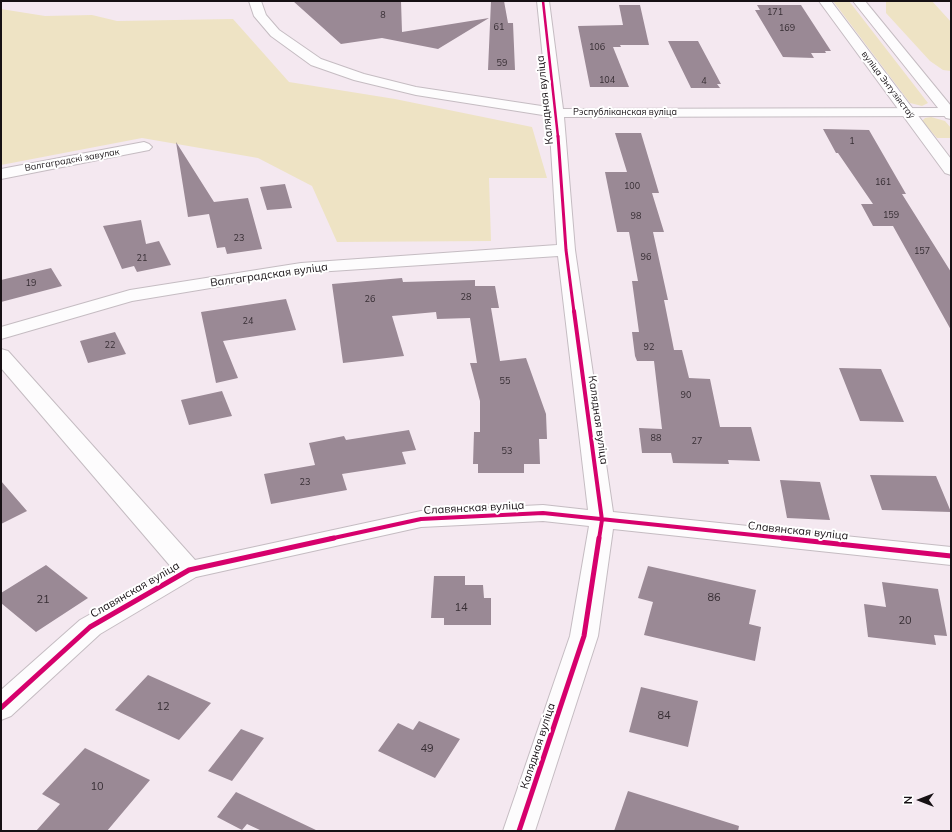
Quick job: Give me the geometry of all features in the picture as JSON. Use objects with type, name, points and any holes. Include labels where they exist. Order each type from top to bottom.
[{"type":"street","name":"Рэспубліканская вуліца","points":[[255,1],[260,16],[275,34],[316,62],[359,77],[416,91],[556,113],[950,113]]},
{"type":"street","name":"Калядная вуліца","points":[[519,831],[584,636],[602,520],[566,250],[556,113],[543,1]]},
{"type":"street","name":"вуліца Энтузіястаў","points":[[825,1],[951,170]]},
{"type":"street","points":[[859,1],[950,113]]},
{"type":"street","name":"Валгаградскі завулак","points":[[1,174],[144,147]]},
{"type":"street","name":"Валгаградская вуліца","points":[[1,333],[130,296],[301,268],[566,250]]},
{"type":"street","points":[[1,355],[188,570]]},
{"type":"street","name":"Славянская вуліца","points":[[1,708],[90,627],[188,570],[421,519],[543,514],[951,556]]},
{"type":"shaded area","points":[[833,1],[849,1],[928,103],[922,106],[910,103]]},
{"type":"shaded area","points":[[886,1],[932,1],[951,22],[951,71],[943,70],[930,61],[886,13]]},
{"type":"shaded area","points":[[1,9],[45,16],[92,15],[117,21],[233,19],[289,82],[395,99],[532,127],[547,178],[489,178],[491,241],[337,242],[312,186],[258,158],[142,138],[1,165]]},
{"type":"shaded area","points":[[931,117],[945,121],[951,128],[951,138],[937,138],[922,121],[925,118]]},
{"type":"building","points":[[293,1],[401,1],[402,32],[489,18],[438,49],[382,38],[341,44]]},
{"type":"building","points":[[491,1],[504,1],[508,23],[513,23],[515,70],[488,70]]},
{"type":"building","points":[[619,5],[640,5],[649,45],[620,45],[621,47],[613,47],[629,87],[590,87],[578,26],[623,25]]},
{"type":"building","points":[[757,5],[801,5],[831,51],[825,51],[826,53],[811,53],[814,58],[783,57],[755,10],[760,10]]},
{"type":"building","points":[[668,41],[698,41],[721,84],[717,84],[720,88],[691,88]]},
{"type":"building","points":[[823,129],[869,130],[906,194],[902,194],[951,272],[951,330],[893,226],[873,226],[861,204],[873,204],[838,153],[836,153]]},
{"type":"building","points":[[615,133],[641,133],[659,193],[652,193],[664,232],[653,232],[668,300],[664,300],[674,350],[682,350],[689,378],[710,379],[720,427],[751,427],[760,461],[728,460],[729,464],[673,463],[671,453],[642,453],[639,428],[662,429],[654,361],[637,361],[635,356],[632,332],[639,332],[632,281],[638,281],[629,232],[617,232],[605,172],[627,172]]},
{"type":"building","points":[[176,142],[214,202],[248,198],[262,249],[227,254],[225,247],[217,248],[209,214],[188,217]]},
{"type":"building","points":[[285,184],[292,208],[267,210],[260,187]]},
{"type":"building","points":[[141,220],[146,244],[159,241],[171,265],[137,272],[134,266],[122,269],[103,226]]},
{"type":"building","points":[[51,268],[62,286],[1,302],[1,280]]},
{"type":"building","points":[[402,278],[403,282],[475,280],[475,286],[495,286],[499,308],[491,308],[500,361],[526,358],[546,414],[547,439],[539,439],[540,464],[524,464],[524,473],[478,473],[478,464],[473,464],[474,432],[480,432],[480,401],[470,363],[477,363],[470,318],[437,319],[436,312],[392,316],[404,356],[343,363],[332,284]]},
{"type":"building","points":[[286,299],[296,330],[223,341],[238,378],[216,383],[201,312]]},
{"type":"building","points":[[115,332],[126,354],[88,363],[80,341]]},
{"type":"building","points":[[839,368],[881,369],[904,422],[860,421]]},
{"type":"building","points":[[222,391],[232,416],[189,425],[181,400]]},
{"type":"building","points":[[409,430],[416,450],[402,452],[406,464],[342,474],[347,490],[271,504],[264,474],[315,465],[309,443],[344,436],[346,440]]},
{"type":"building","points":[[870,475],[936,476],[951,512],[882,510]]},
{"type":"building","points":[[780,480],[820,482],[830,520],[787,518]]},
{"type":"building","points":[[1,481],[27,511],[1,524]]},
{"type":"building","points":[[46,565],[88,598],[36,632],[1,603],[1,593]]},
{"type":"building","points":[[648,566],[756,590],[749,624],[761,627],[755,661],[644,635],[653,602],[638,598]]},
{"type":"building","points":[[434,576],[465,576],[465,585],[483,585],[484,598],[491,598],[491,625],[444,625],[444,618],[431,618]]},
{"type":"building","points":[[882,582],[938,589],[947,636],[934,635],[936,645],[868,637],[864,604],[886,607]]},
{"type":"building","points":[[148,675],[211,703],[179,740],[115,710]]},
{"type":"building","points":[[641,687],[698,701],[688,747],[629,732]]},
{"type":"building","points":[[419,721],[460,739],[435,778],[378,751],[398,723],[413,730]]},
{"type":"building","points":[[241,729],[264,738],[232,781],[208,771]]},
{"type":"building","points":[[85,748],[150,780],[107,831],[36,831],[60,804],[42,794]]},
{"type":"building","points":[[628,791],[739,826],[738,831],[614,831]]},
{"type":"building","points":[[236,792],[318,831],[262,831],[247,824],[242,830],[217,817]]},
{"type":"cycle path","points":[[519,831],[584,636],[602,520],[566,250],[556,113],[543,1]]},
{"type":"cycle path","points":[[1,708],[90,627],[189,570],[421,519],[543,513],[951,556]]}]
